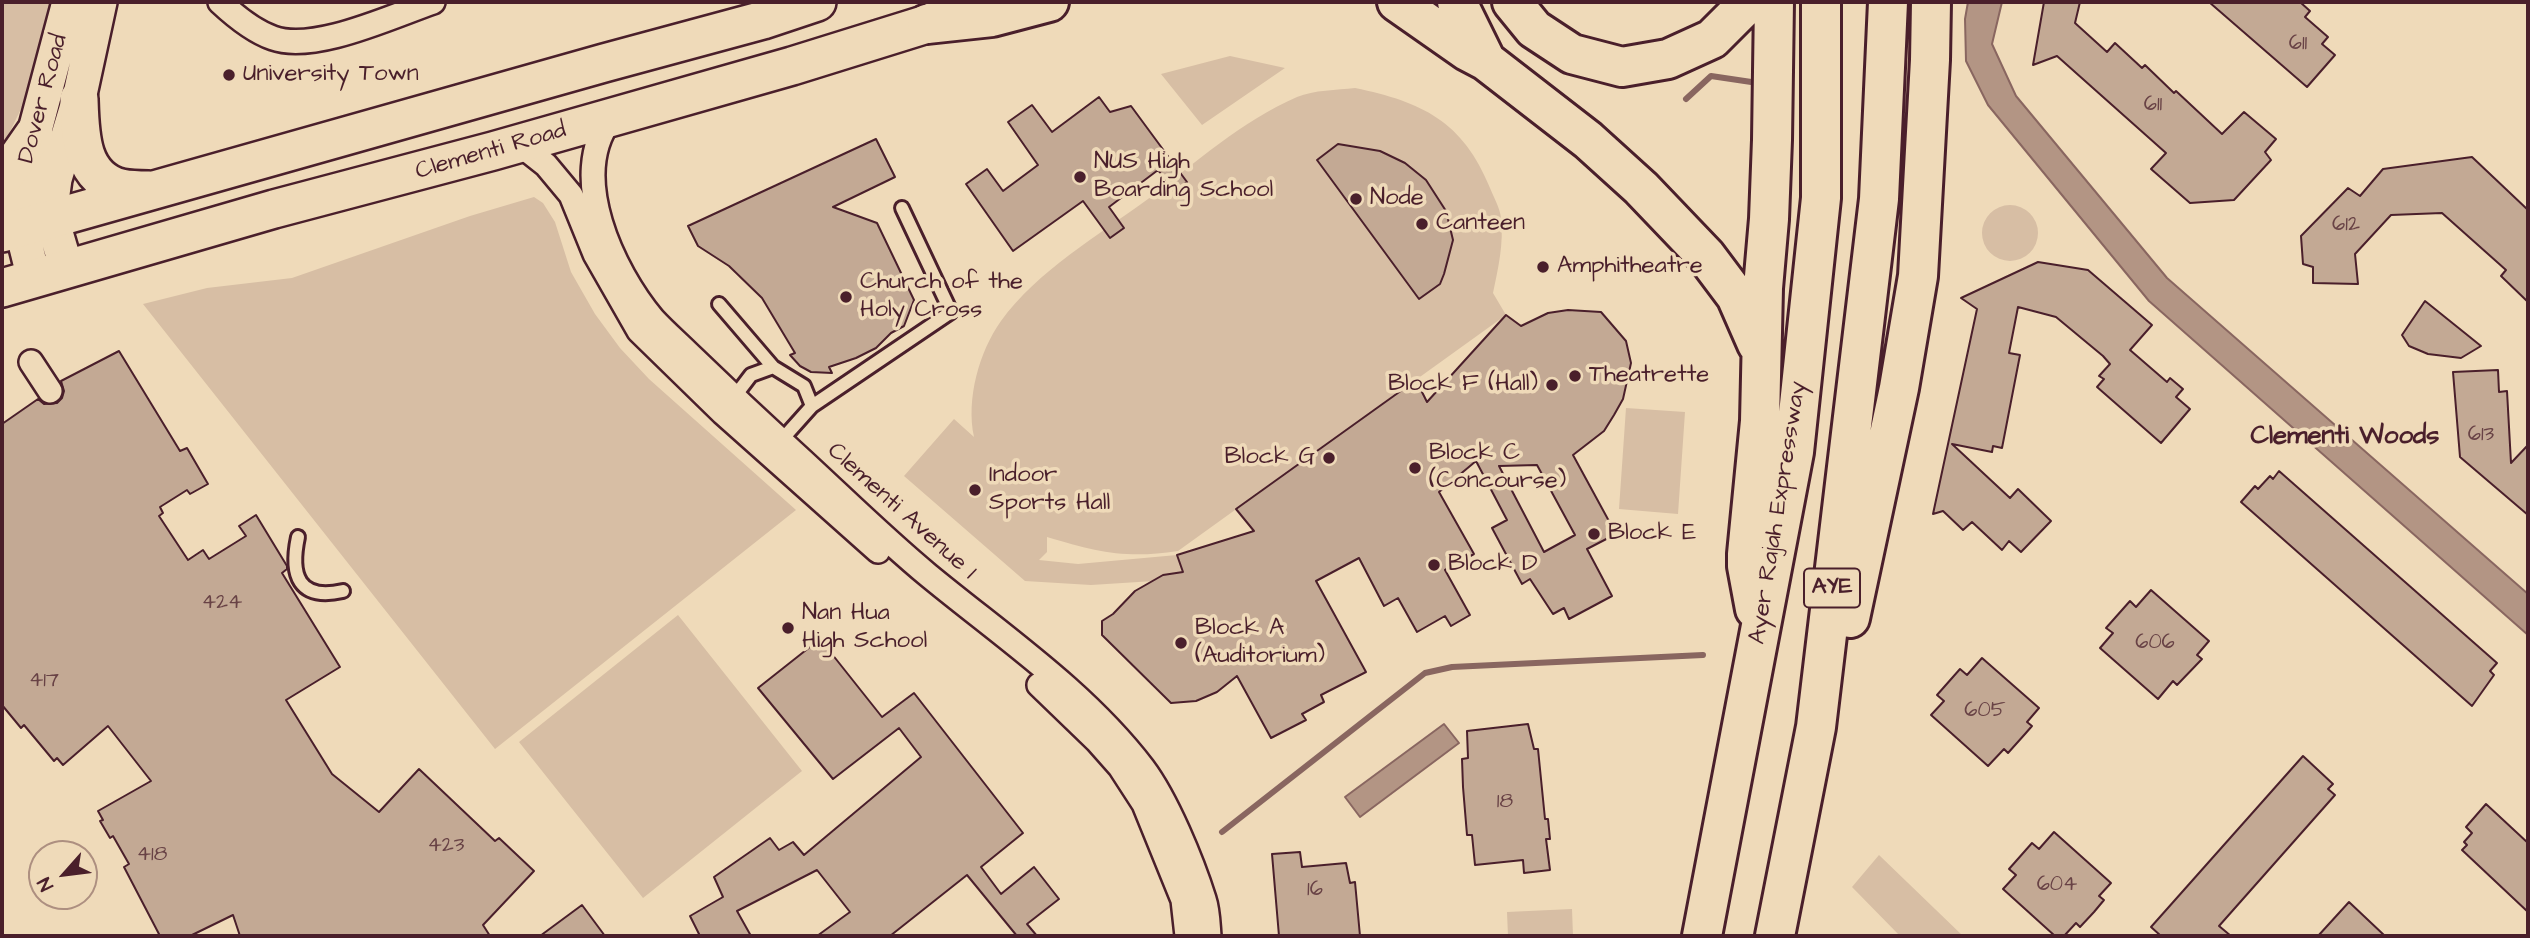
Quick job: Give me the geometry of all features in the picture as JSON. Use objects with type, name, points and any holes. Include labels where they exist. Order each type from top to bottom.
[{"type":"highway","points":[[927,24],[992,17],[1049,2]]},
{"type":"highway","points":[[1397,2],[1466,51],[1486,61],[1606,156],[1641,188],[1706,256],[1736,296],[1761,352]]},
{"type":"highway","points":[[1457,2],[1486,61]]},
{"type":"highway","points":[[1513,2],[1534,29],[1572,54],[1622,67],[1668,59],[1712,39],[1747,2]]},
{"type":"highway","points":[[1761,628],[1747,566],[1760,421],[1772,140],[1774,2]]},
{"type":"highway","name":"Ayer Rajah Expressway","points":[[1702,936],[1794,452],[1821,198],[1821,2]]},
{"type":"highway","name":"AYE","points":[[1775,936],[1816,727],[1879,199],[1888,2]]},
{"type":"highway","points":[[1816,727],[1853,608],[1899,388],[1918,276],[1938,248],[1948,110],[1930,60],[1931,2]]},
{"type":"main road","points":[[25,226],[763,20],[817,2]]},
{"type":"main road","name":"Clementi Road","points":[[34,279],[274,209],[611,118],[927,24],[977,2]]},
{"type":"main road","points":[[79,99],[81,136],[86,158],[92,169],[115,186],[150,191]]},
{"type":"main road","points":[[2,180],[34,134]]},
{"type":"street","name":"Dover Road","points":[[34,279],[20,197],[69,2]]},
{"type":"street","name":"Dover Road","points":[[25,226],[55,179],[79,99],[100,2]]},
{"type":"street","points":[[220,2],[237,18],[273,38],[301,42],[345,33],[433,2]]},
{"type":"street","name":"Clementi Avenue 1","points":[[611,118],[604,128],[593,166],[593,194],[602,228],[623,275],[653,319],[728,405]]},
{"type":"street","name":"Clementi Avenue 1","points":[[512,146],[527,150],[556,174],[571,195],[595,254],[639,331],[927,574],[1015,654],[1120,767],[1143,804],[1183,900],[1187,936]]},
{"type":"street","points":[[31,362],[50,391]]},
{"type":"street","name":"Clementi Avenue 1","points":[[1015,654],[1090,710],[1145,771],[1169,811],[1205,901],[1209,936]]},
{"type":"lane","points":[[775,448],[812,407],[951,312],[902,208]]},
{"type":"lane","points":[[719,304],[773,367],[804,386],[812,407]]},
{"type":"lane","points":[[728,405],[751,375],[773,367]]},
{"type":"lane","points":[[298,537],[295,572],[301,582],[312,592],[327,595],[343,591]]},
{"type":"lane","points":[[1143,804],[1156,812],[1169,811]]},
{"type":"shaded area","points":[[2,2],[60,2],[53,43],[2,148]]},
{"type":"shaded area","points":[[1968,2],[2002,2],[1992,44],[2016,96],[2167,278],[2528,594],[2528,635],[2149,301],[1988,105],[1966,61],[1965,19]]},
{"type":"shaded area","points":[[1230,56],[1285,68],[1202,125],[1161,74]]},
{"type":"shaded area","points":[[1355,88],[1420,108],[1438,118],[1467,146],[1479,165],[1500,214],[1501,247],[1493,293],[1506,315],[1178,551],[1112,553],[1047,537],[1047,552],[1039,560],[1078,564],[1177,555],[1183,572],[1163,575],[1154,581],[1091,585],[1025,581],[904,476],[954,419],[974,437],[973,392],[986,347],[1001,321],[1050,270],[1257,118],[1297,97]],"holes":[[[1339,144],[1380,151],[1405,163],[1426,180],[1446,211],[1453,240],[1441,283],[1331,150]]]},
{"type":"shaded area","points":[[534,197],[543,203],[555,222],[571,272],[595,314],[620,348],[649,379],[796,510],[495,749],[143,304],[207,288],[292,278],[470,216]]},
{"type":"shaded area","points":[[2004,205],[2016,205],[2026,209],[2034,217],[2038,233],[2034,249],[2026,257],[2016,261],[2004,261],[1994,257],[1986,249],[1982,239],[1982,227],[1986,217],[1994,209]]},
{"type":"shaded area","points":[[1626,408],[1685,412],[1678,514],[1619,509]]},
{"type":"shaded area","points":[[678,615],[802,771],[643,898],[519,742]]},
{"type":"shaded area","points":[[1444,724],[1459,743],[1360,817],[1345,797]]},
{"type":"shaded area","points":[[1879,855],[1963,936],[1900,936],[1852,887]]},
{"type":"shaded area","points":[[1572,909],[1573,936],[1508,936],[1507,912]]},
{"type":"building","points":[[2044,2],[2080,2],[2075,23],[2107,52],[2115,43],[2142,68],[2145,65],[2222,134],[2244,112],[2276,139],[2265,152],[2271,160],[2234,200],[2190,203],[2151,169],[2166,153],[2057,56],[2033,65]]},
{"type":"building","points":[[2209,2],[2300,2],[2310,11],[2305,17],[2328,37],[2322,44],[2335,55],[2307,87]]},
{"type":"building","name":"NUS High Boarding School","points":[[1099,97],[1110,112],[1131,106],[1187,182],[1174,192],[1158,170],[1109,207],[1124,228],[1110,238],[1083,201],[1013,251],[966,184],[987,169],[1003,191],[1038,165],[1008,122],[1032,105],[1052,132]]},
{"type":"building","points":[[876,139],[895,177],[833,207],[877,223],[914,300],[904,326],[891,333],[876,348],[829,367],[832,373],[811,372],[800,366],[790,355],[795,353],[762,298],[729,266],[698,246],[688,226]]},
{"type":"building","points":[[1338,144],[1380,151],[1405,163],[1426,180],[1446,211],[1453,240],[1444,274],[1440,284],[1419,299],[1317,160]]},
{"type":"building","points":[[2472,157],[2528,210],[2528,302],[2501,276],[2506,270],[2442,213],[2391,215],[2355,254],[2358,284],[2313,283],[2313,267],[2303,264],[2301,236],[2348,188],[2360,196],[2383,169]]},
{"type":"building","points":[[2038,262],[2088,270],[2152,325],[2130,350],[2167,382],[2170,378],[2183,389],[2176,397],[2190,409],[2161,443],[2097,387],[2104,379],[2099,376],[2110,364],[2103,356],[2056,317],[2018,307],[2009,353],[2020,355],[2002,448],[1993,446],[1992,452],[1952,444],[2010,498],[2018,489],[2051,521],[2021,552],[2009,541],[2002,550],[1972,522],[1963,530],[1943,511],[1933,514],[1977,309],[1961,298]]},
{"type":"building","points":[[2425,301],[2481,346],[2461,358],[2428,354],[2409,346],[2402,335]]},
{"type":"building","points":[[1568,310],[1601,312],[1626,341],[1631,363],[1623,399],[1604,431],[1573,455],[1616,534],[1587,549],[1612,596],[1569,619],[1564,608],[1553,614],[1530,579],[1522,584],[1492,528],[1507,520],[1476,461],[1439,492],[1474,554],[1445,570],[1470,615],[1451,626],[1445,616],[1417,632],[1398,598],[1384,606],[1359,558],[1316,581],[1366,672],[1321,695],[1324,702],[1302,714],[1306,720],[1271,738],[1237,676],[1217,692],[1196,701],[1171,703],[1102,635],[1102,621],[1113,614],[1135,591],[1163,575],[1183,572],[1177,555],[1254,531],[1236,509],[1416,380],[1427,402],[1506,315],[1521,326],[1548,313]],"holes":[[[1537,465],[1575,535],[1544,552],[1499,466]]]},
{"type":"building","points":[[119,351],[180,451],[187,448],[208,484],[190,494],[187,490],[160,507],[163,513],[159,516],[188,560],[203,550],[209,559],[246,536],[239,526],[256,515],[287,566],[282,573],[340,667],[286,700],[332,774],[379,812],[419,769],[495,841],[499,838],[534,871],[483,925],[490,936],[240,936],[233,915],[190,936],[160,936],[124,867],[129,864],[113,836],[110,838],[100,821],[103,820],[98,811],[151,781],[108,726],[63,765],[57,758],[54,761],[24,725],[21,728],[2,705],[2,424],[38,399],[44,404],[57,403],[64,391],[61,381]]},
{"type":"building","points":[[2498,370],[2499,392],[2507,391],[2511,463],[2528,445],[2528,515],[2460,457],[2453,372]]},
{"type":"building","points":[[2279,471],[2497,663],[2490,671],[2494,675],[2472,706],[2241,502],[2255,486],[2258,489],[2270,476],[2273,479]]},
{"type":"building","points":[[2151,590],[2209,641],[2197,655],[2202,659],[2177,685],[2173,681],[2158,699],[2100,648],[2113,633],[2106,628],[2130,601],[2136,607]]},
{"type":"building","points":[[820,639],[882,717],[914,693],[1023,833],[981,867],[1001,894],[1034,867],[1059,899],[1027,924],[1037,936],[1017,936],[967,875],[890,936],[817,936],[850,912],[817,870],[737,911],[751,936],[700,936],[690,916],[723,897],[714,877],[770,838],[779,850],[793,842],[804,855],[921,757],[899,728],[833,779],[758,688]]},
{"type":"building","points":[[1982,658],[2039,708],[2027,722],[2032,726],[2025,734],[2008,753],[2004,749],[1988,766],[1931,715],[1944,701],[1937,695],[1960,669],[1967,675]]},
{"type":"building","points":[[1528,724],[1534,749],[1538,749],[1545,819],[1548,819],[1550,839],[1546,839],[1550,870],[1524,873],[1523,860],[1475,865],[1472,835],[1467,835],[1463,787],[1462,759],[1468,758],[1467,731]]},
{"type":"building","points":[[2303,756],[2333,784],[2328,789],[2335,795],[2219,926],[2231,936],[2161,936],[2151,927]]},
{"type":"building","points":[[2486,804],[2528,843],[2528,912],[2462,850],[2467,845],[2464,842],[2472,833],[2466,827]]},
{"type":"building","points":[[2054,832],[2111,883],[2099,896],[2104,900],[2094,912],[2080,927],[2076,923],[2064,936],[2055,936],[2003,889],[2016,875],[2009,869],[2032,843],[2039,849]]},
{"type":"building","points":[[1300,852],[1302,867],[1346,863],[1350,883],[1355,882],[1360,936],[1279,936],[1272,854]]},
{"type":"building","points":[[2349,902],[2385,936],[2318,936]]},
{"type":"building","points":[[582,905],[605,936],[540,936]]},
{"type":"waterway","points":[[1686,99],[1711,76],[1758,83]]},
{"type":"waterway","points":[[1222,832],[1425,673],[1452,667],[1703,655]]},
{"type":"place","name":"University Town","points":[[229,75]]},
{"type":"place","name":"NUS High Boarding School","points":[[1080,177]]},
{"type":"place","name":"Node","points":[[1356,199]]},
{"type":"place","name":"Canteen","points":[[1422,224]]},
{"type":"place","name":"Amphitheatre","points":[[1543,267]]},
{"type":"place","name":"Church of the Holy Cross","points":[[846,297]]},
{"type":"place","name":"Theatrette","points":[[1575,376]]},
{"type":"place","name":"Block F (Hall)","points":[[1552,385]]},
{"type":"place","name":"Block G","points":[[1329,458]]},
{"type":"place","name":"Block C (Concourse)","points":[[1415,468]]},
{"type":"place","name":"Indoor Sports Hall","points":[[975,490]]},
{"type":"place","name":"Block E","points":[[1594,534]]},
{"type":"place","name":"Block D","points":[[1434,565]]},
{"type":"place","name":"Nan Hua High School","points":[[788,628]]},
{"type":"place","name":"Block A (Auditorium)","points":[[1181,643]]},
{"type":"district","name":"Clementi Woods","points":[[2345,438]]}]
